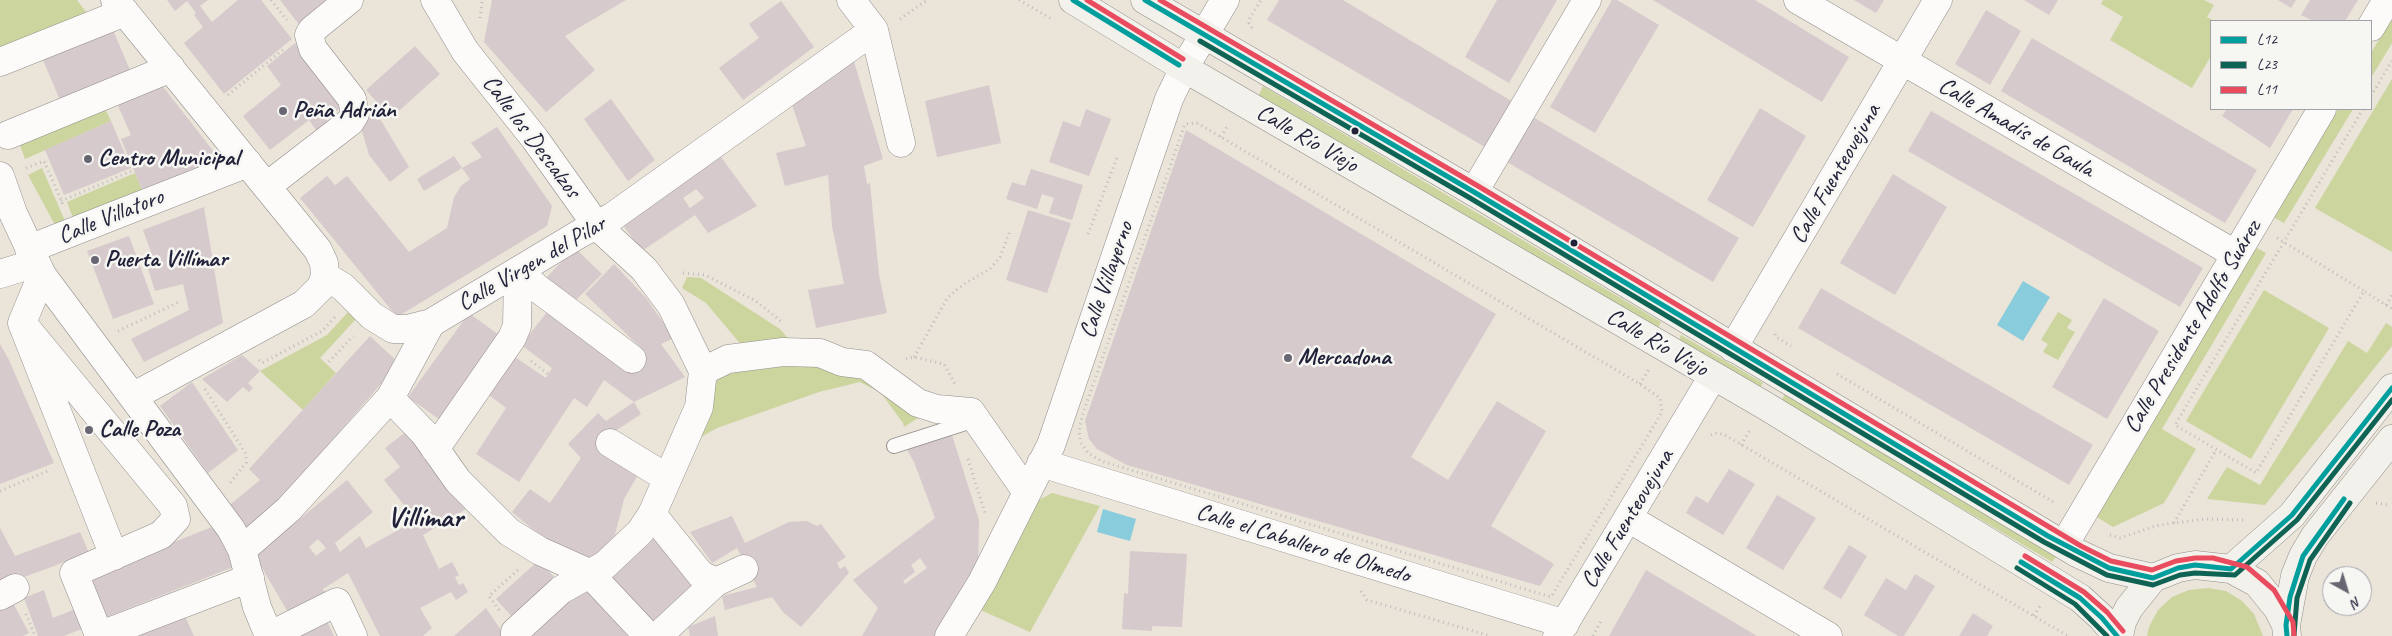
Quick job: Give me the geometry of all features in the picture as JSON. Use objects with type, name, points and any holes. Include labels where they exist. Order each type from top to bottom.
[{"type":"main road","name":"Calle Río Viejo","points":[[1073,0],[1184,68],[1764,405],[2080,598],[2118,636]]},
{"type":"main road","name":"Calle Río Viejo","points":[[1145,0],[1474,192],[2064,545],[2109,568],[2152,578]]},
{"type":"main road","points":[[2231,569],[2292,515],[2392,388]]},
{"type":"main road","points":[[2286,631],[2295,576],[2303,556],[2316,536],[2392,439]]},
{"type":"main road","points":[[2118,636],[2129,608],[2152,578],[2178,568],[2195,565],[2231,569],[2257,583],[2268,594],[2278,609],[2286,631]]},
{"type":"street","points":[[271,183],[350,122],[355,114],[352,99],[313,49],[309,36],[312,30],[349,0]]},
{"type":"street","points":[[850,0],[884,27],[901,143]]},
{"type":"street","points":[[1184,68],[1225,0]]},
{"type":"street","points":[[1474,192],[1587,0]]},
{"type":"street","name":"Calle Amadís de Gaula","points":[[1798,0],[2235,254]]},
{"type":"street","name":"Calle Fuenteovejuna","points":[[1733,348],[1938,0]]},
{"type":"street","points":[[2372,25],[2387,0]]},
{"type":"street","name":"Calle los Descalzos","points":[[441,2],[465,51],[535,139],[597,226],[644,269],[671,305],[703,371]]},
{"type":"street","points":[[0,62],[120,6],[248,163],[271,183],[318,250],[324,263],[325,276],[321,287],[304,304],[134,396]]},
{"type":"street","name":"Calle Virgen del Pilar","points":[[242,550],[289,510],[390,398],[431,323],[581,233],[597,226],[884,27]]},
{"type":"street","points":[[8,135],[170,68]]},
{"type":"street","name":"Calle Villayerno","points":[[949,636],[982,582],[1026,491],[1051,445],[1164,114],[1184,68]]},
{"type":"street","name":"Calle Presidente Adolfo Suárez","points":[[2064,545],[2321,110]]},
{"type":"street","name":"Calle Villatoro","points":[[0,274],[36,262],[248,163]]},
{"type":"street","points":[[12,172],[36,262],[231,528],[242,550],[257,607],[269,636],[337,602],[354,636]]},
{"type":"street","points":[[36,262],[22,323],[114,556]]},
{"type":"street","points":[[518,271],[537,288],[632,358]]},
{"type":"street","points":[[435,449],[512,338],[517,326],[518,271]]},
{"type":"street","points":[[325,276],[343,287],[372,316],[393,329],[408,329],[431,323]]},
{"type":"street","points":[[22,323],[173,506],[176,519],[161,535],[74,574],[98,636],[250,578]]},
{"type":"street","points":[[515,634],[561,590],[605,566],[640,532],[652,514],[699,407],[703,371],[728,359],[783,352],[820,353],[842,362],[866,366],[918,403],[937,409],[971,412],[966,422],[1026,491]]},
{"type":"street","name":"Calle Fuenteovejuna","points":[[1561,630],[1713,376]]},
{"type":"street","points":[[390,398],[424,433],[458,481],[509,532],[540,551],[589,574],[648,636]]},
{"type":"street","points":[[610,443],[667,478]]},
{"type":"street","name":"Calle el Caballero de Olmedo","points":[[1041,463],[1561,630]]},
{"type":"street","points":[[652,514],[701,574],[716,582]]},
{"type":"street","points":[[1628,518],[1828,636]]},
{"type":"street","points":[[658,636],[716,582],[744,569]]},
{"type":"lane","points":[[894,446],[966,422]]},
{"type":"path","points":[[884,27],[927,0]]},
{"type":"path","points":[[1018,0],[1053,20]]},
{"type":"path","points":[[223,99],[299,36],[309,36]]},
{"type":"path","points":[[2372,94],[2392,61]]},
{"type":"path","points":[[2362,110],[2175,425],[2256,473],[2364,291]]},
{"type":"path","points":[[1197,123],[1640,384],[1660,398],[1662,412],[1551,597],[1546,596],[1101,461],[1088,453],[1081,444],[1079,432],[1082,416],[1185,124],[1197,123]]},
{"type":"path","points":[[1088,234],[1121,146]]},
{"type":"path","points":[[12,172],[44,161],[68,216]]},
{"type":"path","points":[[61,201],[134,170]]},
{"type":"path","points":[[2253,224],[2392,309]]},
{"type":"path","points":[[914,357],[948,297],[964,284],[990,269],[1000,257],[1010,231]]},
{"type":"path","points":[[644,269],[705,275],[756,301],[785,324]]},
{"type":"path","points":[[2386,305],[2392,295]]},
{"type":"path","points":[[120,339],[116,332],[179,302]]},
{"type":"path","points":[[329,362],[372,316]]},
{"type":"path","points":[[189,366],[246,454],[246,463],[236,477],[211,500]]},
{"type":"path","points":[[966,422],[977,486],[986,522]]},
{"type":"path","points":[[1708,437],[1715,433],[1723,434],[2068,636]]},
{"type":"path","points":[[2174,523],[2216,450]]},
{"type":"path","points":[[0,491],[56,468]]},
{"type":"path","points":[[515,634],[488,596],[540,551]]},
{"type":"path","points":[[1367,600],[1490,636]]},
{"type":"path","points":[[1593,636],[1606,614]]},
{"type":"green space","points":[[0,0],[77,0],[89,16],[0,54]]},
{"type":"green space","points":[[2103,0],[2204,0],[2214,5],[2207,17],[2212,20],[2210,20],[2210,58],[2192,88],[2110,40],[2123,17],[2101,4]]},
{"type":"green space","points":[[2392,17],[2392,43],[2372,76],[2372,51]]},
{"type":"green space","points":[[2392,79],[2392,252],[2315,208]]},
{"type":"green space","points":[[1263,86],[1661,322],[1658,328],[1259,95]]},
{"type":"green space","points":[[102,102],[111,121],[25,159],[17,137]]},
{"type":"green space","points":[[2337,110],[2352,110],[2284,223],[2273,217]]},
{"type":"green space","points":[[42,168],[65,221],[55,225],[28,175]]},
{"type":"green space","points":[[135,173],[143,192],[73,218],[67,202]]},
{"type":"green space","points":[[2255,247],[2266,253],[2162,429],[2196,449],[2164,503],[2113,527],[2095,516]]},
{"type":"green space","points":[[687,277],[701,278],[780,329],[791,342],[743,347],[706,303],[682,288]]},
{"type":"green space","points":[[2264,290],[2329,328],[2251,459],[2186,421]]},
{"type":"green space","points":[[348,312],[356,319],[320,358],[336,373],[303,410],[260,371],[327,335]]},
{"type":"green space","points":[[2058,312],[2072,320],[2067,328],[2075,332],[2058,360],[2043,352],[2048,344],[2041,340]]},
{"type":"green space","points":[[2386,323],[2392,327],[2392,346],[2265,505],[2207,499],[2227,467],[2260,485],[2348,341],[2367,353]]},
{"type":"green space","points":[[1681,335],[1763,383],[1760,388],[1679,341]]},
{"type":"green space","points":[[795,359],[858,372],[923,415],[904,427],[881,393],[860,382],[819,392],[717,428],[699,438],[711,392],[720,376],[745,365]]},
{"type":"green space","points":[[1785,394],[2057,556],[2052,562],[1781,401]]},
{"type":"green space","points":[[1052,493],[1100,506],[1030,632],[976,608],[1039,500]]},
{"type":"green space","points":[[2208,588],[2226,591],[2242,601],[2254,614],[2263,636],[2147,636],[2149,627],[2158,610],[2172,597],[2189,590]]},
{"type":"water","points":[[2023,281],[2050,297],[2023,341],[1997,325]]},
{"type":"water","points":[[1103,509],[1136,519],[1130,541],[1097,532]]},
{"type":"building","points":[[167,0],[208,0],[200,6],[212,22],[238,0],[261,0],[292,39],[224,94],[184,43],[203,27],[194,15],[196,13],[187,1],[175,11]]},
{"type":"building","points":[[280,0],[342,0],[304,31]]},
{"type":"building","points":[[492,0],[626,0],[565,36],[595,70],[546,112],[484,42]]},
{"type":"building","points":[[1279,0],[1343,0],[1513,102],[1485,147],[1267,20]]},
{"type":"building","points":[[1497,0],[1557,0],[1509,83],[1465,57]]},
{"type":"building","points":[[1612,0],[1617,0],[1659,25],[1595,133],[1550,107]]},
{"type":"building","points":[[1653,0],[1755,0],[1849,57],[1822,102]]},
{"type":"building","points":[[1854,0],[1884,0],[1876,13]]},
{"type":"building","points":[[2024,0],[2058,0],[2049,15]]},
{"type":"building","points":[[2278,0],[2296,0],[2291,8]]},
{"type":"building","points":[[2310,0],[2358,0],[2346,20],[2311,20],[2301,15]]},
{"type":"building","points":[[781,1],[814,47],[743,100],[719,68],[759,38],[749,24]]},
{"type":"building","points":[[1986,10],[2021,31],[1990,85],[1955,64]]},
{"type":"building","points":[[113,30],[130,70],[60,100],[43,60]]},
{"type":"building","points":[[2032,38],[2257,170],[2225,223],[2001,91]]},
{"type":"building","points":[[295,43],[344,105],[326,119],[335,129],[315,144],[309,136],[316,130],[309,120],[270,150],[243,116],[281,85],[267,66]]},
{"type":"building","points":[[415,46],[440,74],[391,118],[366,90]]},
{"type":"building","points":[[853,58],[883,159],[864,166],[867,184],[870,183],[879,275],[887,313],[816,328],[808,290],[844,284],[832,226],[828,175],[785,186],[776,153],[806,146],[791,102]]},
{"type":"building","points":[[157,79],[221,161],[143,192],[121,139],[131,135],[114,97]]},
{"type":"building","points":[[989,85],[1001,143],[937,157],[925,101]]},
{"type":"building","points":[[611,99],[655,160],[628,181],[584,119]]},
{"type":"building","points":[[1760,108],[1806,136],[1753,227],[1707,200]]},
{"type":"building","points":[[374,109],[409,167],[390,182],[369,155],[359,121]]},
{"type":"building","points":[[1086,109],[1111,119],[1089,176],[1049,162],[1063,121],[1080,127]]},
{"type":"building","points":[[2226,110],[2292,110],[2270,148],[2222,116]]},
{"type":"building","points":[[1931,111],[2203,268],[2180,307],[1908,151]]},
{"type":"building","points":[[1533,117],[1739,238],[1713,282],[1507,162]]},
{"type":"building","name":"Centro Municipal","points":[[111,121],[131,168],[64,195],[45,150]]},
{"type":"building","points":[[497,127],[552,206],[547,226],[397,317],[300,198],[327,176],[335,185],[347,176],[409,252],[447,228],[454,197],[461,186],[470,179],[462,168],[482,157],[471,143]]},
{"type":"building","name":"Mercadona","points":[[1186,130],[1496,314],[1411,457],[1448,480],[1497,401],[1546,431],[1491,526],[1554,564],[1540,586],[1127,465],[1097,449],[1089,439],[1085,421]]},
{"type":"building","points":[[718,153],[757,206],[708,233],[695,215],[642,251],[622,224]],"holes":[[[696,189],[704,198],[690,208],[683,198]]]},
{"type":"building","points":[[454,156],[462,168],[424,191],[417,179]]},
{"type":"building","points":[[1031,169],[1083,185],[1072,220],[1049,213],[1054,198],[1042,194],[1037,209],[1006,199],[1012,182],[1025,186]]},
{"type":"building","points":[[1893,174],[1947,207],[1895,295],[1840,263]]},
{"type":"building","points":[[204,207],[223,323],[144,362],[131,339],[189,310],[183,284],[155,291],[146,263],[157,269],[143,230]]},
{"type":"building","points":[[1028,210],[1071,223],[1047,293],[1006,280]]},
{"type":"building","points":[[129,236],[154,304],[113,319],[87,251]]},
{"type":"building","points":[[575,248],[602,274],[571,305],[545,279]]},
{"type":"building","points":[[614,264],[646,298],[674,338],[661,344],[685,377],[634,402],[604,380],[587,407],[574,398],[519,482],[476,454],[506,408],[489,395],[515,357],[546,378],[552,368],[521,345],[548,311],[620,365],[645,352],[585,294]]},
{"type":"building","points":[[1821,288],[2093,445],[2069,485],[1798,328]]},
{"type":"building","points":[[2104,298],[2159,331],[2107,419],[2052,387]]},
{"type":"building","points":[[469,313],[503,338],[443,422],[408,397]]},
{"type":"building","points":[[370,336],[399,363],[280,500],[242,531],[226,508],[260,480],[249,469]]},
{"type":"building","points":[[0,344],[54,463],[0,484]]},
{"type":"building","points":[[242,355],[260,371],[248,383],[253,388],[249,392],[243,387],[227,402],[202,379]]},
{"type":"building","points":[[192,382],[238,450],[208,473],[160,406]]},
{"type":"building","points":[[634,402],[641,414],[614,432],[639,473],[624,499],[615,535],[587,565],[552,545],[512,512],[530,489],[550,503],[581,458],[568,444],[598,413],[606,421]]},
{"type":"building","points":[[407,431],[466,509],[423,535],[439,569],[452,562],[459,575],[455,577],[459,585],[463,583],[468,592],[456,600],[451,592],[420,608],[432,628],[423,636],[380,636],[348,573],[323,589],[330,599],[292,619],[252,551],[289,528],[347,480],[373,512],[335,543],[340,552],[360,536],[366,548],[416,520],[384,480],[400,467],[385,448]],"holes":[[[318,539],[326,548],[316,556],[309,547]]]},
{"type":"building","points":[[951,432],[979,520],[978,571],[935,636],[862,636],[878,608],[853,580],[935,518],[914,462],[906,448]],"holes":[[[920,558],[927,568],[905,584],[903,581],[915,572],[911,565]]]},
{"type":"building","points":[[1729,469],[1755,484],[1723,535],[1686,513],[1696,496],[1708,503]]},
{"type":"building","points":[[1777,495],[1816,518],[1783,570],[1746,548]]},
{"type":"building","points":[[732,516],[745,543],[789,522],[807,521],[817,526],[821,524],[846,557],[837,563],[840,569],[845,566],[849,573],[801,627],[783,612],[772,597],[725,610],[722,596],[757,587],[737,548],[712,563],[690,532]]},
{"type":"building","points":[[217,525],[236,566],[104,618],[88,576]]},
{"type":"building","points":[[0,528],[15,556],[80,532],[89,553],[0,586]]},
{"type":"building","points":[[654,539],[698,588],[652,629],[609,581]]},
{"type":"building","points":[[1849,545],[1867,556],[1841,599],[1823,588]]},
{"type":"building","points":[[1130,551],[1187,554],[1182,627],[1152,626],[1152,631],[1122,629],[1124,593],[1128,594]]},
{"type":"building","points":[[539,560],[557,580],[515,620],[496,599]]},
{"type":"building","points":[[1646,570],[1757,636],[1609,636]]},
{"type":"building","points":[[1915,574],[1935,586],[1904,636],[1898,636],[1864,615],[1886,578],[1906,590]]},
{"type":"building","points":[[585,585],[628,636],[529,636]]},
{"type":"building","points":[[44,590],[53,618],[75,609],[82,629],[64,636],[38,636],[24,598]]},
{"type":"building","points":[[12,601],[29,633],[23,636],[0,636],[0,608]]},
{"type":"building","points":[[486,608],[505,636],[454,636]]},
{"type":"building","points":[[323,613],[334,636],[287,636]]},
{"type":"building","points":[[1973,613],[1993,626],[1987,636],[1959,636]]},
{"type":"building","points":[[184,614],[194,636],[124,636]]},
{"type":"building","points":[[715,616],[718,636],[690,636],[688,627]]},
{"type":"transit line","name":"L12","points":[[1073,0],[1179,65]]},
{"type":"transit line","name":"L11","points":[[1087,0],[1183,59]]},
{"type":"transit line","name":"L12","points":[[1145,0],[1474,192],[2048,536],[2109,568],[2153,578],[2178,568],[2195,565],[2231,569],[2292,515],[2392,388]]},
{"type":"transit line","name":"L11","points":[[1160,0],[1478,186],[2081,546],[2111,561],[2152,570],[2176,561],[2195,558],[2213,558],[2247,567],[2274,590],[2293,622],[2294,635]]},
{"type":"transit line","name":"L23","points":[[1200,41],[1470,198],[2044,542],[2107,575],[2153,585],[2180,575],[2195,573],[2235,575],[2297,520],[2392,400]]},
{"type":"transit line","name":"L12","points":[[2287,636],[2286,625],[2290,597],[2303,556],[2344,499]]},
{"type":"transit line","name":"L23","points":[[2294,635],[2297,598],[2310,560],[2350,503]]},
{"type":"transit line","name":"L11","points":[[2025,556],[2084,592],[2107,612],[2123,631]]},
{"type":"transit line","name":"L12","points":[[2021,562],[2080,598],[2102,618],[2117,636]]},
{"type":"transit line","name":"L23","points":[[2017,568],[2075,604],[2107,636]]},
{"type":"place","name":"Peña Adrián","points":[[283,111]]},
{"type":"place","name":"Centro Municipal","points":[[88,159]]},
{"type":"place","name":"Puerta Villímar","points":[[95,260]]},
{"type":"place","name":"Mercadona","points":[[1288,358]]},
{"type":"place","name":"Calle Poza","points":[[89,430]]},
{"type":"district","name":"Villímar","points":[[425,518]]}]
